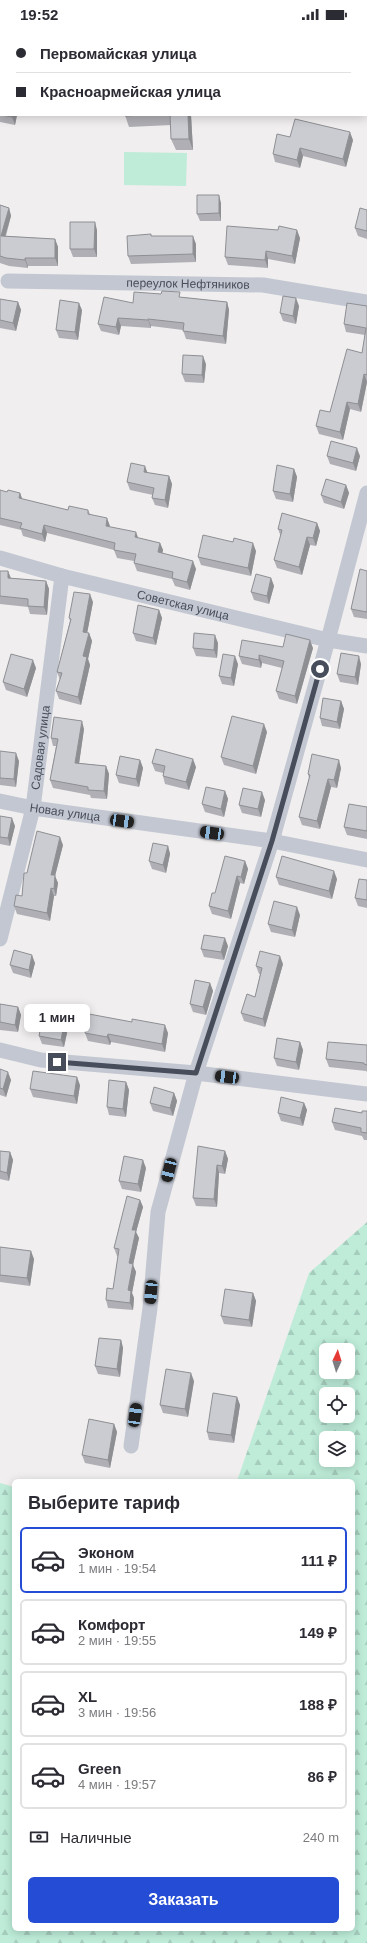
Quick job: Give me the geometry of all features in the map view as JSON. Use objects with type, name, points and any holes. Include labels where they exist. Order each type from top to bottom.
[{"type":"street","name":"переулок Нефтяников","points":[[8,282],[263,286],[367,302]]},
{"type":"street","points":[[131,1446],[150,1308],[158,1212],[196,1073],[272,841],[367,493]]},
{"type":"street","name":"Советская улица","points":[[0,558],[62,576],[328,640],[367,646]]},
{"type":"street","name":"Садовая улица","points":[[0,939],[33,808],[62,576]]},
{"type":"street","name":"Новая улица","points":[[0,802],[33,808],[272,841],[367,860]]},
{"type":"street","points":[[0,1050],[41,1060],[196,1073],[367,1094]]},
{"type":"green space","points":[[124,152],[187,153],[186,186],[124,185]]},
{"type":"green space","points":[[367,1222],[367,1943],[0,1943],[0,1483],[12,1486],[12,1931],[355,1931],[355,1479],[238,1479],[309,1273]]},
{"type":"building","points":[[170,116],[188,116],[189,139],[171,139]]},
{"type":"building","points":[[295,119],[350,132],[343,159],[300,148],[297,160],[273,154],[277,134],[290,137]]},
{"type":"building","points":[[197,195],[219,195],[219,213],[197,214]]},
{"type":"building","points":[[0,205],[9,208],[1,236],[55,239],[55,258],[25,258],[25,260],[0,256]]},
{"type":"building","points":[[360,208],[367,210],[367,231],[355,228]]},
{"type":"building","points":[[70,222],[95,222],[94,249],[70,249]]},
{"type":"building","points":[[227,226],[278,230],[279,226],[297,230],[292,256],[266,251],[265,260],[225,257]]},
{"type":"building","points":[[151,234],[151,236],[193,236],[193,254],[128,256],[127,236]]},
{"type":"building","points":[[162,291],[180,292],[179,297],[227,302],[223,336],[183,331],[184,323],[148,319],[118,318],[116,327],[98,324],[104,297],[133,303],[134,292],[161,294]]},
{"type":"building","points":[[283,296],[296,298],[293,316],[280,313]]},
{"type":"building","points":[[0,299],[18,302],[13,323],[0,320]]},
{"type":"building","points":[[60,300],[79,303],[75,332],[56,330]]},
{"type":"building","points":[[347,303],[367,306],[367,375],[364,374],[358,404],[347,402],[340,432],[316,426],[320,410],[330,412],[347,349],[362,353],[366,328],[344,324]]},
{"type":"building","points":[[183,355],[203,356],[202,375],[182,374]]},
{"type":"building","points":[[331,441],[357,448],[353,463],[327,456]]},
{"type":"building","points":[[131,463],[145,466],[144,472],[169,476],[165,500],[152,498],[154,488],[127,482]]},
{"type":"building","points":[[277,465],[294,469],[290,494],[273,491]]},
{"type":"building","points":[[326,479],[346,485],[341,502],[321,495]]},
{"type":"building","points":[[0,490],[20,493],[19,498],[68,510],[69,506],[88,510],[88,514],[107,518],[106,526],[136,532],[135,537],[160,543],[158,552],[193,561],[187,582],[172,578],[173,572],[134,563],[136,554],[114,550],[115,543],[44,525],[42,534],[20,528],[22,523],[0,518]]},
{"type":"building","points":[[282,513],[317,523],[313,538],[307,537],[299,567],[274,560],[282,530],[278,529]]},
{"type":"building","points":[[203,535],[233,542],[234,538],[253,543],[248,568],[198,557]]},
{"type":"building","points":[[360,569],[367,571],[367,612],[351,609]]},
{"type":"building","points":[[0,571],[8,571],[8,578],[46,581],[44,607],[28,606],[28,599],[0,596]]},
{"type":"building","points":[[256,574],[271,578],[267,596],[251,592]]},
{"type":"building","points":[[74,592],[90,594],[83,632],[89,633],[83,656],[87,657],[78,697],[56,691],[62,673],[57,672],[71,619],[69,618]]},
{"type":"building","points":[[138,605],[159,610],[153,638],[133,633]]},
{"type":"building","points":[[194,633],[215,635],[214,650],[193,648]]},
{"type":"building","points":[[286,634],[310,640],[295,696],[276,691],[284,661],[259,655],[259,660],[239,656],[242,640],[283,647]]},
{"type":"building","points":[[341,653],[359,656],[355,677],[337,674]]},
{"type":"building","points":[[11,654],[33,660],[24,689],[3,682]]},
{"type":"building","points":[[223,654],[235,656],[231,678],[219,676]]},
{"type":"building","points":[[323,698],[341,701],[337,722],[320,718]]},
{"type":"building","points":[[232,716],[264,724],[253,766],[221,757]]},
{"type":"building","points":[[54,717],[82,721],[75,763],[106,766],[104,791],[88,790],[88,787],[50,780],[58,739],[51,738]]},
{"type":"building","points":[[156,749],[193,759],[186,782],[163,776],[165,766],[152,763]]},
{"type":"building","points":[[0,751],[16,753],[14,779],[0,778]]},
{"type":"building","points":[[312,754],[339,760],[334,780],[328,779],[317,821],[299,817],[310,775],[308,774]]},
{"type":"building","points":[[120,756],[140,760],[136,779],[116,775]]},
{"type":"building","points":[[206,787],[225,791],[221,809],[202,804]]},
{"type":"building","points":[[243,788],[262,792],[258,809],[239,805]]},
{"type":"building","points":[[349,804],[367,807],[367,831],[344,827]]},
{"type":"building","points":[[0,816],[12,818],[8,838],[0,837]]},
{"type":"building","points":[[37,831],[60,837],[51,875],[55,875],[54,889],[51,888],[47,913],[14,906],[16,895],[22,896],[24,873],[27,873]]},
{"type":"building","points":[[153,843],[168,846],[163,865],[149,861]]},
{"type":"building","points":[[225,856],[245,861],[241,877],[237,876],[228,911],[209,906],[212,893],[215,893]]},
{"type":"building","points":[[282,856],[334,871],[329,891],[276,877]]},
{"type":"building","points":[[359,879],[367,880],[367,900],[355,898]]},
{"type":"building","points":[[274,901],[297,907],[292,930],[268,924]]},
{"type":"building","points":[[204,935],[225,938],[221,952],[201,949]]},
{"type":"building","points":[[14,950],[32,955],[29,970],[10,965]]},
{"type":"building","points":[[260,951],[280,956],[263,1019],[241,1013],[247,994],[255,997],[262,968],[256,966]]},
{"type":"building","points":[[195,980],[210,983],[203,1007],[190,1004]]},
{"type":"building","points":[[0,1004],[18,1007],[15,1025],[0,1022]]},
{"type":"building","points":[[89,1014],[132,1022],[132,1019],[165,1025],[162,1044],[108,1034],[107,1037],[85,1033]]},
{"type":"building","points":[[43,1016],[65,1020],[61,1040],[39,1036]]},
{"type":"building","points":[[277,1038],[300,1042],[296,1062],[274,1058]]},
{"type":"building","points":[[328,1042],[367,1045],[367,1065],[364,1063],[326,1059]]},
{"type":"building","points":[[0,1069],[8,1072],[3,1089],[0,1088]]},
{"type":"building","points":[[33,1071],[77,1077],[74,1096],[30,1089]]},
{"type":"building","points":[[109,1080],[126,1082],[123,1109],[107,1107]]},
{"type":"building","points":[[154,1087],[174,1093],[170,1108],[150,1103]]},
{"type":"building","points":[[281,1097],[304,1103],[300,1118],[278,1113]]},
{"type":"building","points":[[335,1108],[362,1113],[362,1111],[367,1111],[367,1133],[361,1132],[361,1128],[332,1122]]},
{"type":"building","points":[[198,1146],[225,1151],[222,1166],[217,1165],[214,1199],[193,1198]]},
{"type":"building","points":[[0,1151],[10,1152],[7,1173],[0,1171]]},
{"type":"building","points":[[124,1156],[143,1160],[138,1184],[119,1181]]},
{"type":"building","points":[[127,1196],[140,1200],[132,1230],[136,1230],[129,1263],[133,1264],[128,1290],[131,1291],[130,1303],[106,1300],[107,1288],[113,1289],[119,1249],[114,1248]]},
{"type":"building","points":[[0,1247],[31,1251],[27,1278],[0,1275]]},
{"type":"building","points":[[225,1289],[253,1293],[249,1320],[221,1316]]},
{"type":"building","points":[[99,1338],[121,1340],[117,1369],[95,1366]]},
{"type":"building","points":[[166,1369],[191,1373],[185,1409],[160,1405]]},
{"type":"building","points":[[213,1393],[237,1397],[231,1435],[207,1432]]},
{"type":"building","points":[[89,1419],[114,1424],[108,1460],[82,1455]]},
{"type":"route","points":[[57,1062],[196,1073],[272,841],[320,669]]}]
